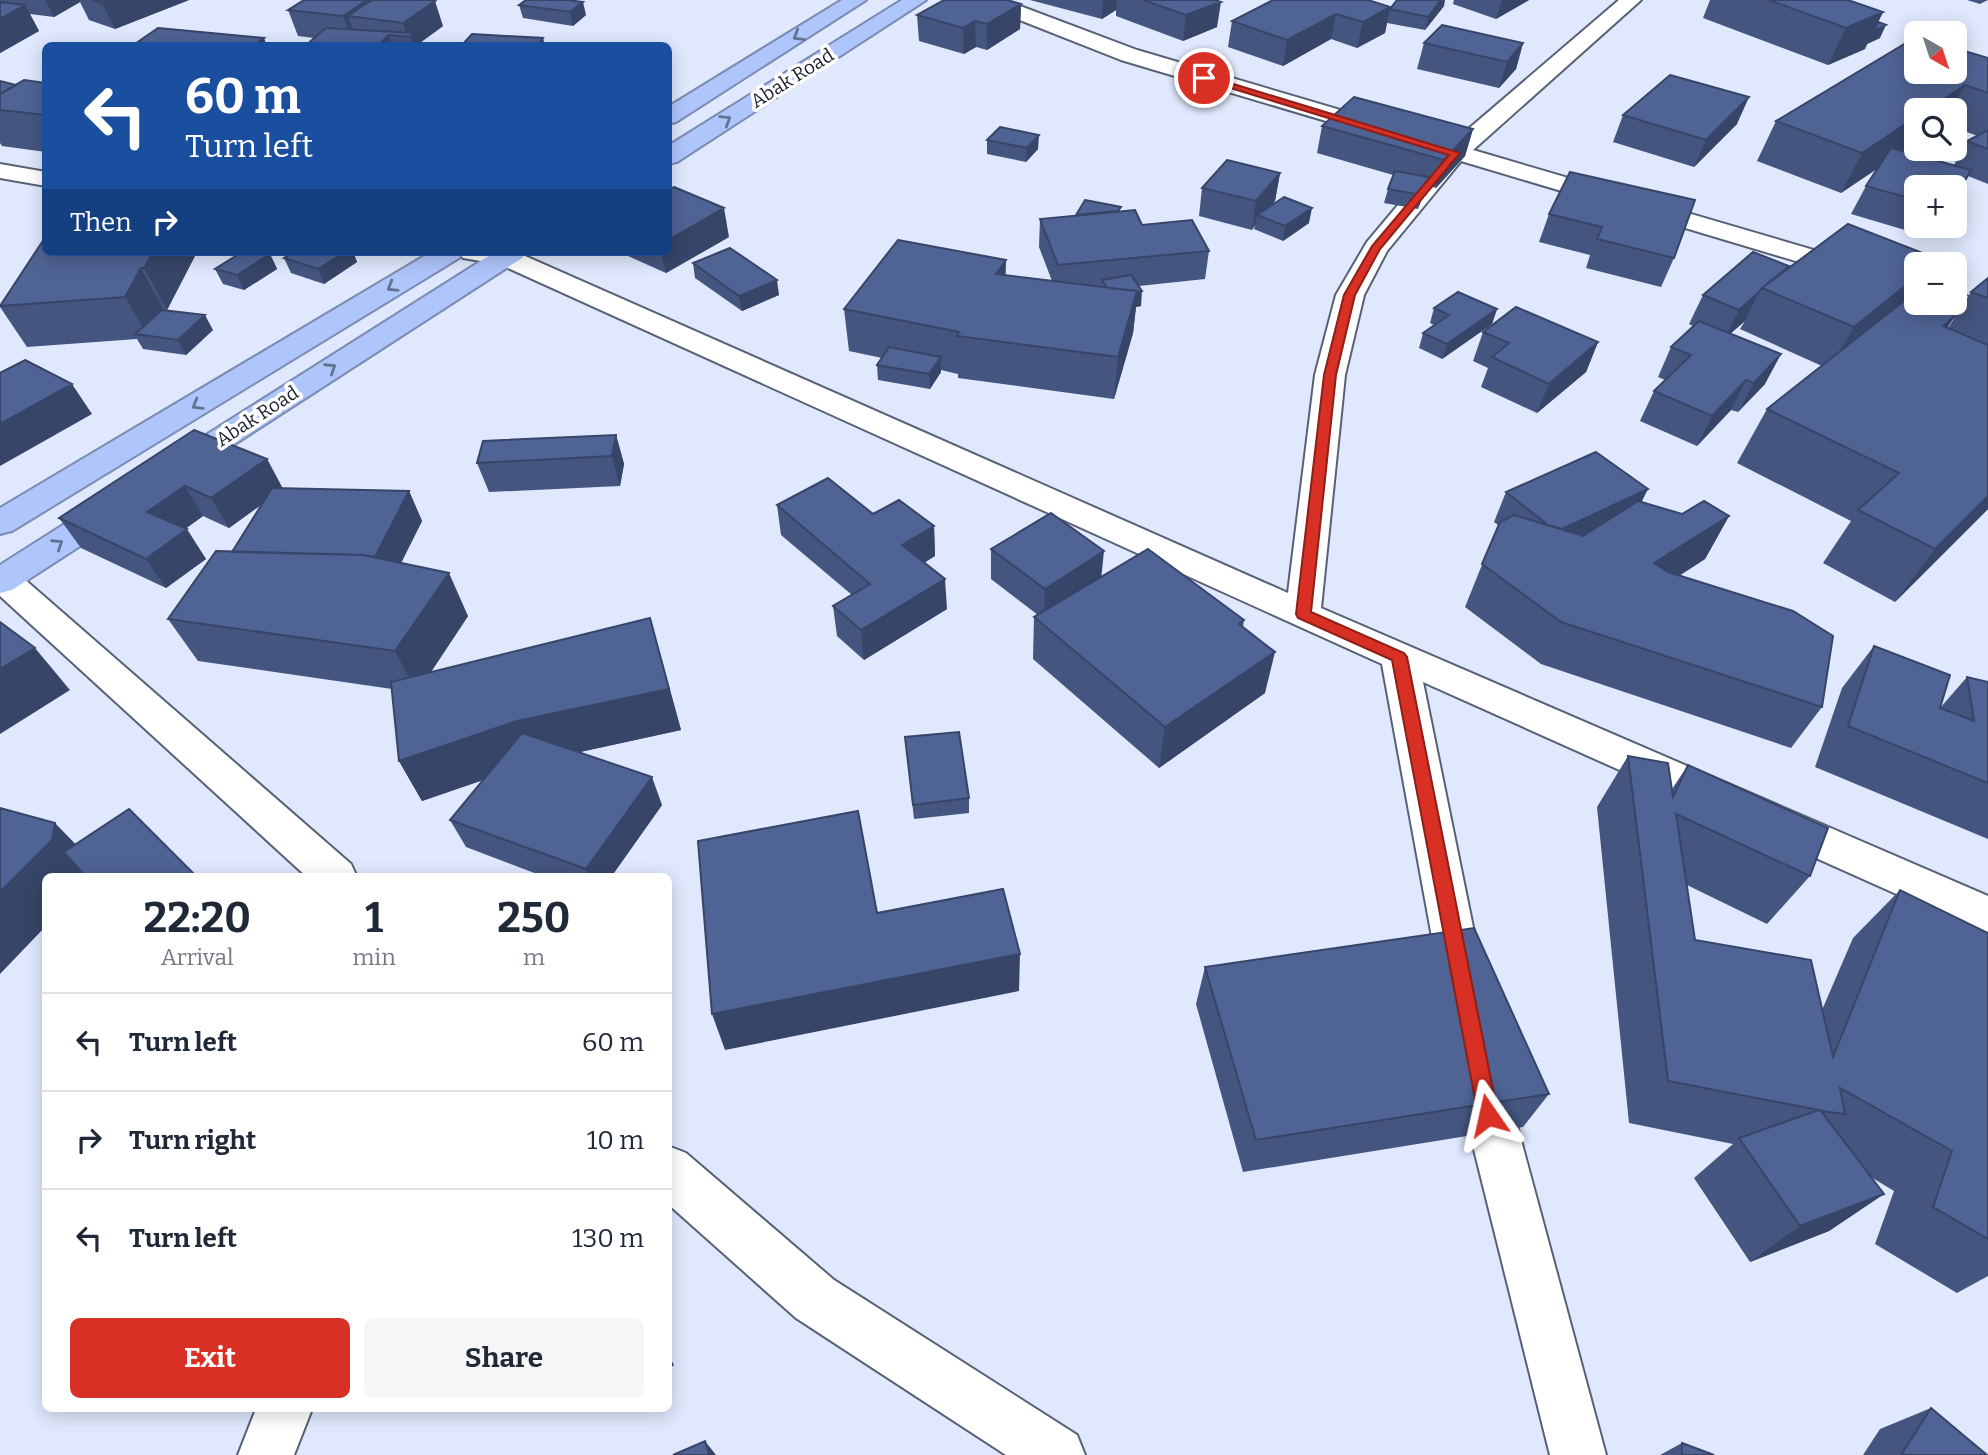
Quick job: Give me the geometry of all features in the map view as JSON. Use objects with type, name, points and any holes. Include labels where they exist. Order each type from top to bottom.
[{"type":"highway","name":"Abak Road","points":[[672,115],[856,0]]},
{"type":"highway","name":"Abak Road","points":[[672,154],[916,0]]},
{"type":"highway","name":"Abak Road","points":[[0,523],[443,256]]},
{"type":"highway","name":"Abak Road","points":[[2,580],[494,256]]},
{"type":"street","points":[[986,0],[1129,55],[1904,285]]},
{"type":"street","points":[[1303,614],[1330,375],[1350,295],[1376,248],[1455,153],[1631,0]]},
{"type":"street","points":[[0,171],[42,178]]},
{"type":"street","points":[[501,256],[1399,657],[1988,916]]},
{"type":"street","points":[[1967,305],[1988,311]]},
{"type":"street","points":[[2,580],[332,873]]},
{"type":"street","points":[[1399,657],[1488,1115],[1578,1455]]},
{"type":"street","points":[[672,1174],[815,1299],[1057,1455]]},
{"type":"street","points":[[266,1455],[283,1412]]},
{"type":"building","points":[[304,0],[367,0],[343,16],[288,10]]},
{"type":"building","points":[[372,0],[435,1],[403,23],[348,16]]},
{"type":"building","points":[[526,0],[583,2],[570,12],[519,5]]},
{"type":"building","points":[[944,0],[1007,0],[1021,4],[987,24],[975,21],[963,28],[917,15]]},
{"type":"building","points":[[1143,0],[1215,0],[1221,2],[1186,15]]},
{"type":"building","points":[[1273,0],[1368,0],[1390,7],[1363,22],[1336,14],[1287,40],[1232,21]]},
{"type":"building","points":[[1397,0],[1441,0],[1428,17],[1390,9]]},
{"type":"building","points":[[1769,0],[1848,0],[1883,12],[1846,28]]},
{"type":"building","points":[[0,2],[25,5],[0,19]]},
{"type":"building","points":[[1878,22],[1886,25],[1874,31]]},
{"type":"building","points":[[1442,25],[1523,43],[1507,62],[1424,43]]},
{"type":"building","points":[[158,28],[264,38],[258,42],[138,42]]},
{"type":"building","points":[[326,28],[414,33],[410,37],[389,35],[381,42],[310,42]]},
{"type":"building","points":[[472,34],[543,38],[540,42],[465,42]]},
{"type":"building","points":[[1904,44],[1904,84],[1967,84],[1967,52],[1988,58],[1988,93],[1965,85],[1945,98],[1904,98],[1904,125],[1862,153],[1776,121]]},
{"type":"building","points":[[1670,75],[1749,97],[1706,140],[1623,115]]},
{"type":"building","points":[[24,80],[42,82],[42,115],[0,110],[0,94]]},
{"type":"building","points":[[0,81],[16,85],[0,94]]},
{"type":"building","points":[[1354,97],[1473,129],[1444,160],[1322,126]]},
{"type":"building","points":[[1000,127],[1039,135],[1027,148],[987,140]]},
{"type":"building","points":[[1988,130],[1988,149],[1967,141]]},
{"type":"building","points":[[1891,148],[1904,152],[1904,161],[1938,161],[1971,170],[1967,177],[1904,175],[1904,197],[1866,186]]},
{"type":"building","points":[[1227,160],[1280,173],[1256,201],[1202,188]]},
{"type":"building","points":[[1395,171],[1429,177],[1421,195],[1388,189]]},
{"type":"building","points":[[1570,172],[1695,200],[1674,258],[1597,239],[1602,227],[1549,214]]},
{"type":"building","points":[[674,187],[724,208],[672,238]]},
{"type":"building","points":[[1284,197],[1312,208],[1285,226],[1257,215]]},
{"type":"building","points":[[1085,200],[1121,207],[1118,211],[1076,215]]},
{"type":"building","points":[[1135,210],[1142,225],[1192,220],[1209,251],[1058,265],[1040,219]]},
{"type":"building","points":[[1848,224],[1920,252],[1904,252],[1904,287],[1854,327],[1762,288]]},
{"type":"building","points":[[898,240],[1006,260],[996,274],[1137,291],[1118,357],[957,336],[959,332],[844,309]]},
{"type":"building","points":[[42,242],[42,256],[151,256],[125,297],[0,306]]},
{"type":"building","points":[[730,248],[777,280],[739,296],[693,263]]},
{"type":"building","points":[[1753,252],[1789,266],[1739,310],[1703,295]]},
{"type":"building","points":[[236,256],[267,256],[237,275],[215,269]]},
{"type":"building","points":[[287,256],[339,256],[318,269],[284,258]]},
{"type":"building","points":[[1131,275],[1142,291],[1107,288],[1102,280]]},
{"type":"building","points":[[1988,278],[1988,298],[1971,292]]},
{"type":"building","points":[[1458,292],[1497,309],[1447,344],[1423,333],[1449,315],[1434,308]]},
{"type":"building","points":[[1904,301],[1904,315],[1953,315],[1955,316],[1943,326],[1988,345],[1988,496],[1935,549],[1858,510],[1899,473],[1767,409]]},
{"type":"building","points":[[1516,307],[1598,342],[1549,384],[1492,357],[1509,343],[1483,332]]},
{"type":"building","points":[[162,310],[205,315],[178,340],[135,334]]},
{"type":"building","points":[[1699,321],[1781,354],[1754,383],[1746,380],[1712,416],[1654,391],[1691,355],[1671,347]]},
{"type":"building","points":[[889,347],[941,357],[929,374],[877,365]]},
{"type":"building","points":[[25,360],[72,384],[0,424],[0,373]]},
{"type":"building","points":[[194,430],[267,459],[211,498],[185,486],[147,512],[187,529],[146,559],[59,518]]},
{"type":"building","points":[[616,435],[612,456],[477,463],[483,441]]},
{"type":"building","points":[[1596,452],[1648,489],[1562,529],[1548,525],[1506,492]]},
{"type":"building","points":[[828,478],[873,514],[899,500],[934,526],[902,545],[945,579],[861,630],[833,606],[870,584],[777,505]]},
{"type":"building","points":[[272,488],[409,491],[375,557],[232,552]]},
{"type":"building","points":[[1638,501],[1682,514],[1704,501],[1729,516],[1654,563],[1668,572],[1793,611],[1833,636],[1822,707],[1561,622],[1482,564],[1500,522],[1514,515],[1583,536]]},
{"type":"building","points":[[1051,513],[1104,551],[1045,589],[991,549]]},
{"type":"building","points":[[1148,549],[1244,620],[1239,624],[1275,652],[1165,727],[1034,617]]},
{"type":"building","points":[[216,551],[363,555],[449,573],[395,651],[168,619]]},
{"type":"building","points":[[650,618],[669,689],[517,721],[399,761],[391,682]]},
{"type":"building","points":[[0,622],[35,648],[0,669]]},
{"type":"building","points":[[1874,646],[1950,675],[1940,708],[1974,721],[1967,677],[1988,682],[1988,783],[1848,726]]},
{"type":"building","points":[[959,732],[969,798],[913,805],[905,737]]},
{"type":"building","points":[[522,733],[652,777],[586,869],[450,820]]},
{"type":"building","points":[[1628,756],[1668,763],[1673,797],[1688,765],[1828,828],[1810,876],[1676,814],[1695,940],[1811,960],[1833,1057],[1900,890],[1988,933],[1988,1239],[1933,1207],[1952,1151],[1840,1088],[1845,1114],[1821,1111],[1884,1194],[1800,1226],[1739,1138],[1819,1110],[1668,1081]]},
{"type":"building","points":[[0,808],[55,823],[52,840],[0,892]]},
{"type":"building","points":[[129,809],[193,873],[82,873],[64,852]]},
{"type":"building","points":[[858,811],[877,913],[1003,889],[1020,954],[712,1014],[698,841]]},
{"type":"building","points":[[1474,928],[1549,1094],[1256,1140],[1205,967]]},
{"type":"building","points":[[1931,1408],[1987,1455],[1901,1455]]},
{"type":"building","points":[[705,1441],[709,1455],[673,1455]]},
{"type":"building","points":[[1682,1443],[1714,1455],[1682,1455]]},
{"type":"route","points":[[1204,78],[1455,153],[1376,248],[1350,295],[1330,375],[1303,614],[1399,657],[1488,1115]]}]
